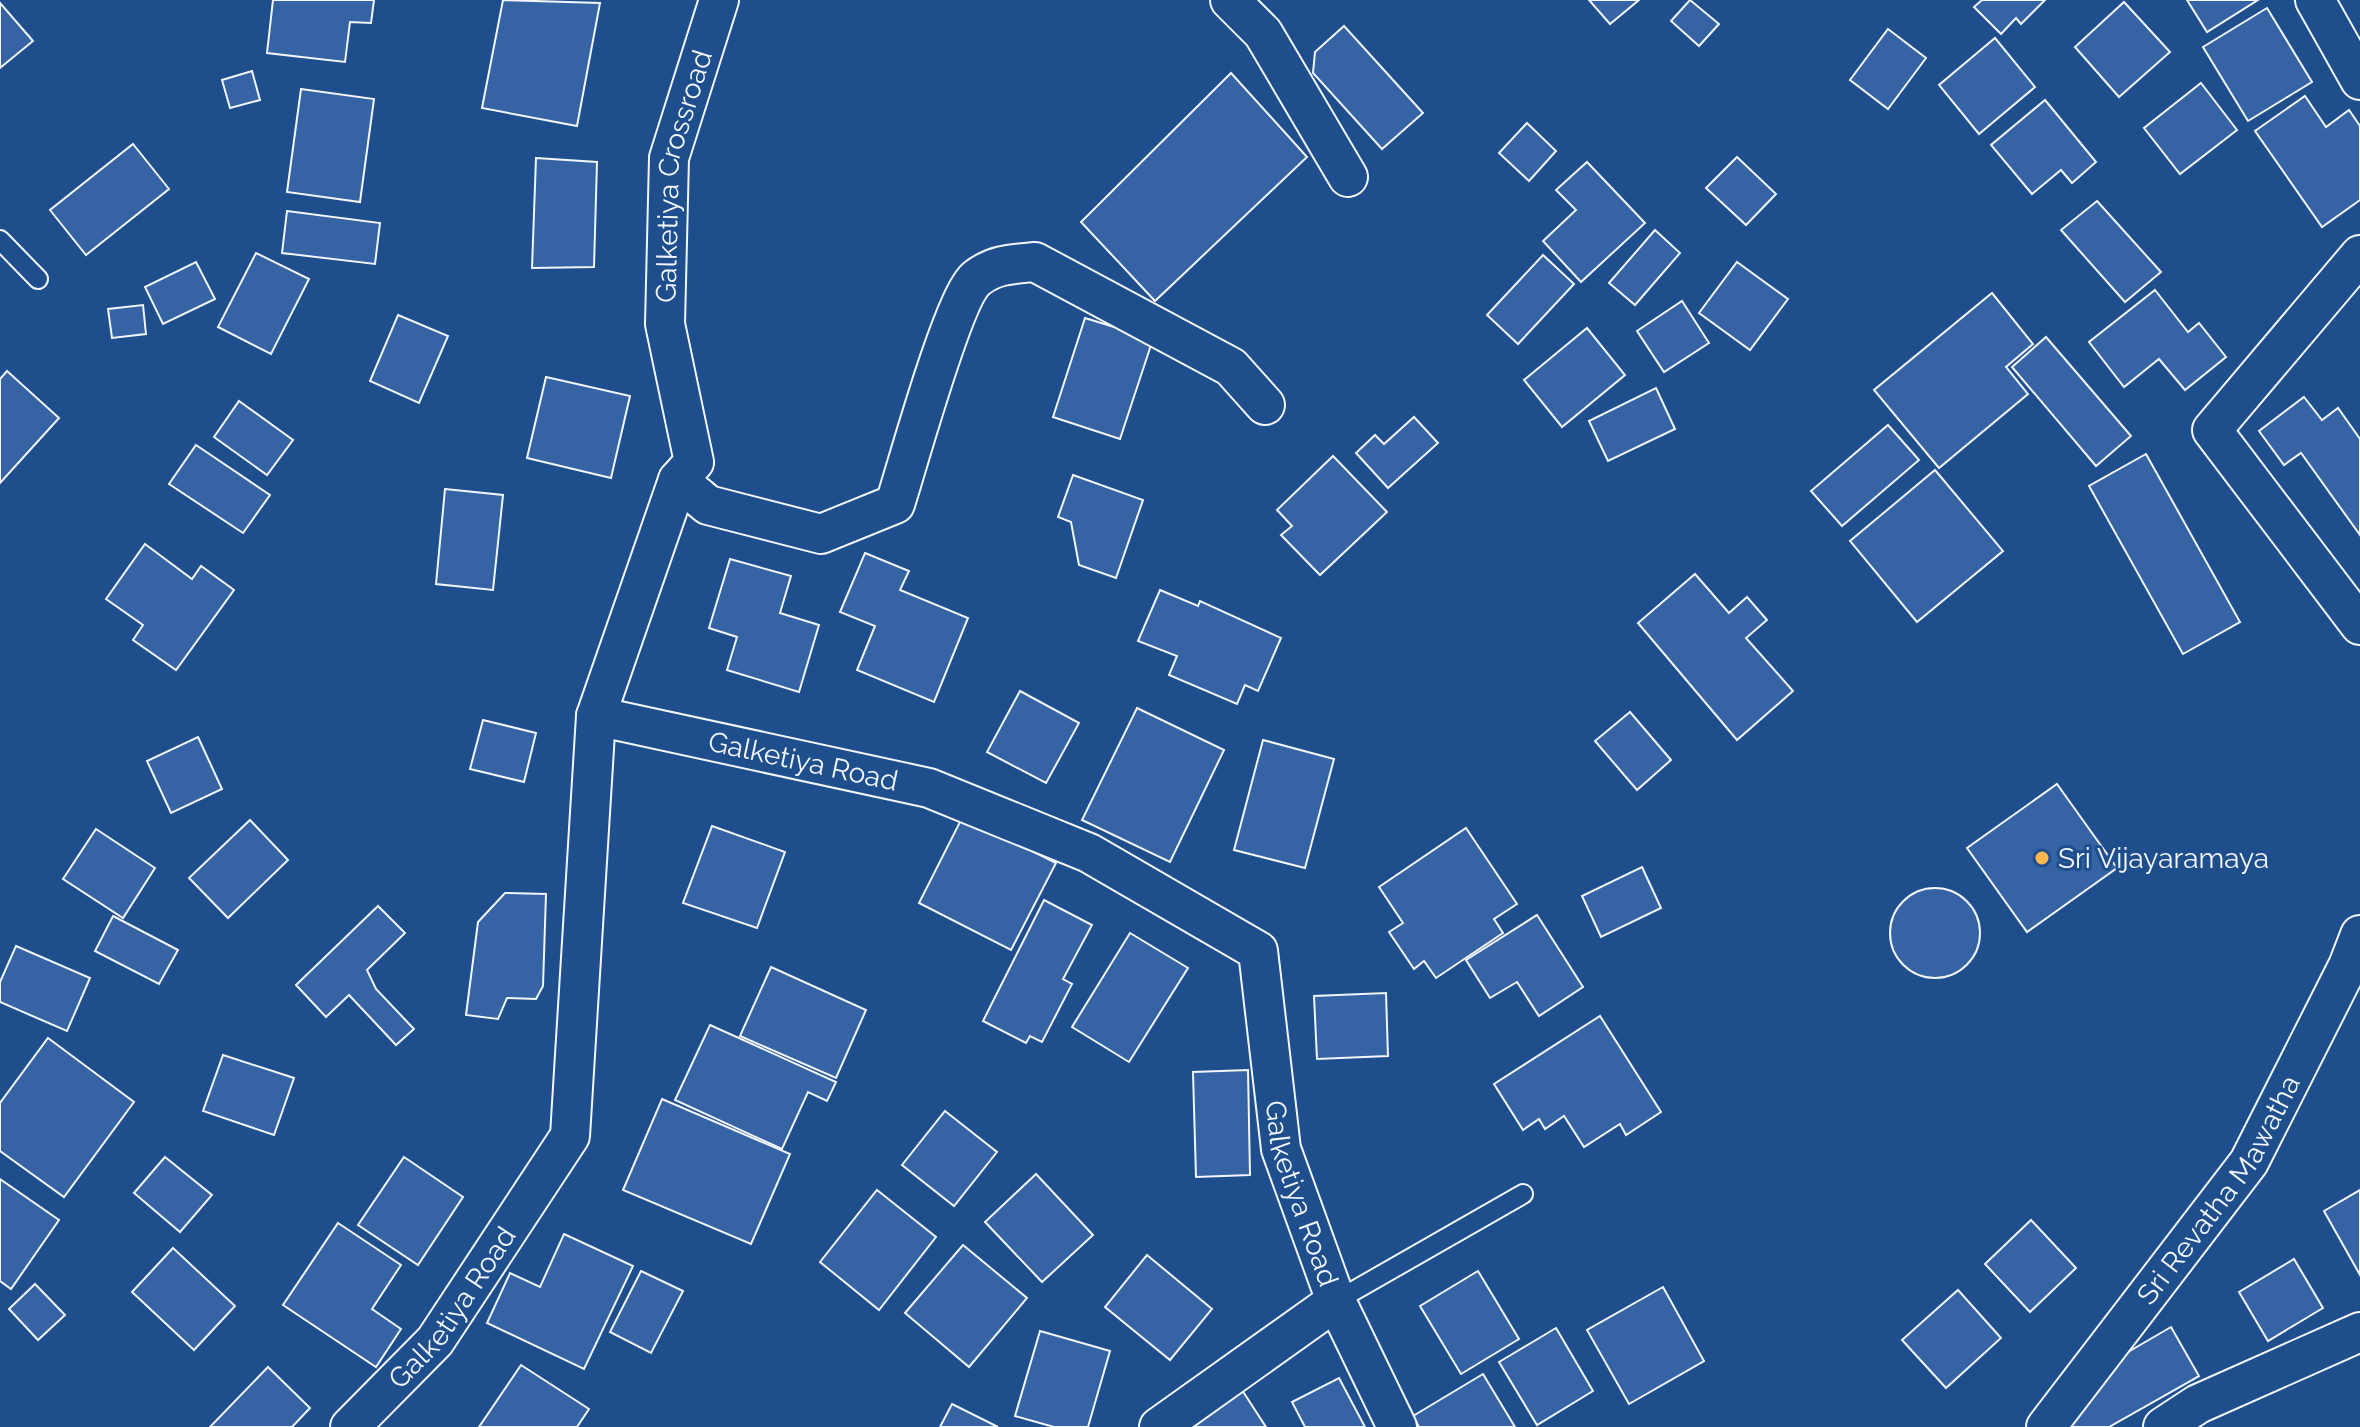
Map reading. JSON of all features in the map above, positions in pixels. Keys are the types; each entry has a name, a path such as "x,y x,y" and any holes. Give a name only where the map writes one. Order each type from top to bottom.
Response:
{"street":[{"name":"Galketiya Crossroad","path":"596,716 678,480 694,462 665,324 669,158 719,0"},
{"path":"1230,0 1263,33 1348,177"},
{"path":"2323,3 2360,80"},
{"path":"2360,255 2212,430 2360,625"},
{"path":"678,480 708,505 821,534 895,504 953,320 974,279 1000,264 1035,262 1231,367 1265,405"},
{"name":"Galketiya Road","path":"350,1427 435,1341 570,1136 596,716 929,788 1089,853 1258,951 1281,1149 1336,1301 1397,1427"},
{"name":"Sri Revatha Mawatha","path":"2046,1427 2249,1162 2348,966 2360,935"},
{"path":"1159,1427 1336,1301"},
{"path":"2163,1427 2198,1404 2360,1332"}],"lane":[{"path":"0,240 38,279"},
{"path":"1336,1301 1523,1194"}],"building":[{"path":"273,0 374,0 371,23 350,22 345,62 267,53"},
{"path":"503,0 600,3 577,126 482,108"},
{"path":"1589,0 1639,0 1610,24"},
{"path":"1690,0 1719,24 1699,46 1671,21"},
{"path":"1982,0 2045,0 2021,24 2016,18 2001,34 1974,7"},
{"path":"2187,0 2258,0 2207,32"},
{"path":"2124,2 2170,52 2119,97 2075,47"},
{"path":"0,3 33,41 0,68"},
{"path":"2267,8 2312,82 2248,121 2203,47"},
{"path":"1344,26 1423,113 1382,149 1313,73 1315,52"},
{"path":"1888,29 1926,58 1888,109 1850,80"},
{"path":"1995,38 2035,87 1979,134 1939,85"},
{"path":"252,71 260,100 230,108 222,80"},
{"path":"1231,73 1307,157 1155,301 1081,222"},
{"path":"2201,83 2237,130 2180,174 2144,128"},
{"path":"301,89 374,99 360,202 287,192"},
{"path":"2305,96 2326,127 2349,110 2360,126 2360,200 2322,227 2255,131"},
{"path":"2045,100 2096,162 2072,183 2061,170 2032,194 1991,145"},
{"path":"1527,123 1556,151 1529,181 1499,153"},
{"path":"133,144 169,189 86,255 50,210"},
{"path":"1737,157 1776,194 1746,225 1706,188"},
{"path":"536,158 597,162 594,267 532,268"},
{"path":"1587,162 1645,223 1581,282 1543,241 1576,210 1556,190"},
{"path":"2097,201 2161,272 2125,302 2061,230"},
{"path":"287,211 380,223 375,264 282,253"},
{"path":"1655,230 1680,253 1635,305 1609,283"},
{"path":"256,253 309,279 271,354 218,327"},
{"path":"1543,255 1574,284 1518,344 1487,315"},
{"path":"196,262 215,299 163,324 145,287"},
{"path":"1737,262 1788,299 1750,350 1699,313"},
{"path":"2155,290 2188,332 2199,323 2226,357 2185,390 2159,359 2124,387 2089,342"},
{"path":"1992,293 2033,344 2006,367 2028,394 1939,468 1874,390"},
{"path":"1682,301 1709,343 1664,372 1637,331"},
{"path":"143,305 146,334 112,338 108,309"},
{"path":"398,315 448,336 419,403 370,381"},
{"path":"1085,318 1153,339 1120,439 1053,417"},
{"path":"1587,328 1625,375 1562,427 1524,380"},
{"path":"2046,337 2131,436 2096,466 2012,367"},
{"path":"7,371 59,418 0,483 0,379"},
{"path":"546,377 630,396 611,478 527,458"},
{"path":"1656,388 1675,429 1608,461 1589,421"},
{"path":"2304,397 2322,420 2338,408 2360,439 2360,535 2301,453 2284,465 2259,431"},
{"path":"239,401 293,440 267,475 214,437"},
{"path":"1414,417 1438,443 1388,488 1356,453 1375,435 1384,444"},
{"path":"1888,425 1919,460 1842,526 1811,491"},
{"path":"196,445 270,495 243,533 169,484"},
{"path":"2146,454 2240,622 2183,654 2089,486"},
{"path":"1333,456 1387,512 1320,575 1281,535 1292,526 1277,510"},
{"path":"1935,470 2003,551 1917,622 1850,541"},
{"path":"1073,475 1143,500 1116,578 1079,565 1071,522 1058,517"},
{"path":"445,489 503,495 493,590 436,584"},
{"path":"145,544 192,579 201,566 234,590 176,670 133,640 143,625 106,599"},
{"path":"865,553 909,571 900,590 968,618 934,702 857,670 875,626 840,612"},
{"path":"730,559 791,576 780,613 819,625 799,692 727,670 737,637 709,628"},
{"path":"1695,574 1729,613 1747,597 1767,620 1746,638 1793,691 1737,740 1638,623"},
{"path":"1160,590 1198,606 1200,601 1281,638 1258,691 1245,685 1237,704 1169,675 1177,656 1138,641"},
{"path":"1020,691 1079,723 1046,783 987,752"},
{"path":"1137,708 1224,750 1170,862 1082,820"},
{"path":"1630,712 1671,760 1637,790 1595,741"},
{"path":"483,720 536,733 524,782 470,769"},
{"path":"198,737 222,789 171,813 147,761"},
{"path":"1263,740 1334,759 1305,868 1234,850"},
{"name":"Sri Vijayaramaya","path":"2057,784 2117,868 2027,932 1967,848"},
{"path":"963,816 1056,863 1011,950 919,903"},
{"path":"250,820 288,860 228,918 189,878"},
{"path":"712,826 785,852 757,928 683,903"},
{"path":"1466,828 1517,904 1494,919 1503,933 1436,978 1424,961 1414,969 1389,932 1403,923 1379,887"},
{"path":"96,829 155,868 123,918 63,879"},
{"path":"1642,867 1661,908 1601,937 1582,896"},
{"path":"1935,888 1960,896 1972,908 1980,933 1972,958 1960,970 1935,978 1910,970 1898,958 1890,933 1898,908 1910,896"},
{"path":"505,893 546,894 543,986 536,999 507,998 498,1019 466,1015 478,922"},
{"path":"1044,900 1092,925 1063,979 1072,984 1042,1042 1030,1036 1026,1043 983,1021"},
{"path":"378,906 405,933 367,970 376,989 414,1029 396,1045 349,995 326,1017 296,985"},
{"path":"1537,915 1583,987 1539,1016 1517,982 1490,998 1466,960"},
{"path":"113,916 178,950 159,984 95,951"},
{"path":"1130,933 1188,968 1129,1062 1072,1027"},
{"path":"16,946 90,978 67,1031 0,1002 0,982"},
{"path":"771,967 866,1010 836,1078 740,1036"},
{"path":"1386,993 1388,1056 1317,1059 1314,996"},
{"path":"1600,1016 1661,1112 1626,1135 1620,1124 1584,1147 1564,1116 1545,1129 1539,1119 1523,1130 1494,1084"},
{"path":"710,1025 836,1082 827,1101 808,1092 782,1149 675,1100"},
{"path":"48,1038 134,1102 64,1197 0,1151 0,1103"},
{"path":"223,1055 294,1078 274,1135 203,1111"},
{"path":"1248,1070 1250,1175 1196,1177 1193,1072"},
{"path":"662,1099 790,1154 751,1244 623,1190"},
{"path":"945,1111 997,1152 954,1206 902,1165"},
{"path":"165,1157 212,1195 180,1232 134,1193"},
{"path":"404,1157 463,1197 418,1265 358,1225"},
{"path":"1036,1174 1093,1235 1042,1282 985,1222"},
{"path":"0,1179 59,1220 11,1289 0,1281"},
{"path":"877,1190 936,1237 879,1310 820,1262"},
{"path":"2360,1190 2360,1275 2324,1211"},
{"path":"2031,1220 2076,1268 2030,1312 1985,1264"},
{"path":"338,1223 401,1265 372,1309 401,1329 376,1367 283,1305"},
{"path":"564,1234 633,1266 584,1369 487,1323 510,1273 540,1287"},
{"path":"963,1245 1027,1298 969,1367 905,1313"},
{"path":"173,1248 235,1306 194,1350 132,1292"},
{"path":"1147,1255 1212,1309 1170,1360 1105,1307"},
{"path":"2294,1259 2323,1308 2268,1341 2239,1292"},
{"path":"641,1271 683,1291 651,1353 610,1332"},
{"path":"1478,1271 1519,1339 1461,1374 1420,1306"},
{"path":"35,1284 65,1315 38,1340 9,1309"},
{"path":"1663,1287 1704,1361 1629,1404 1587,1330"},
{"path":"1958,1290 2001,1338 1946,1388 1902,1340"},
{"path":"2171,1327 2199,1376 2109,1427 2066,1427 2049,1398"},
{"path":"1556,1328 1593,1391 1537,1425 1499,1362"},
{"path":"1040,1331 1110,1351 1088,1427 1054,1427 1015,1416"},
{"path":"521,1365 589,1409 577,1427 479,1427"},
{"path":"268,1367 310,1408 292,1427 210,1427"},
{"path":"1483,1374 1515,1427 1419,1427 1413,1416"},
{"path":"1339,1378 1365,1427 1305,1427 1292,1402"},
{"path":"1242,1390 1266,1427 1187,1427"},
{"path":"952,1404 998,1427 940,1427"}],"place":[{"name":"Sri Vijayaramaya","path":"2042,858"}]}
